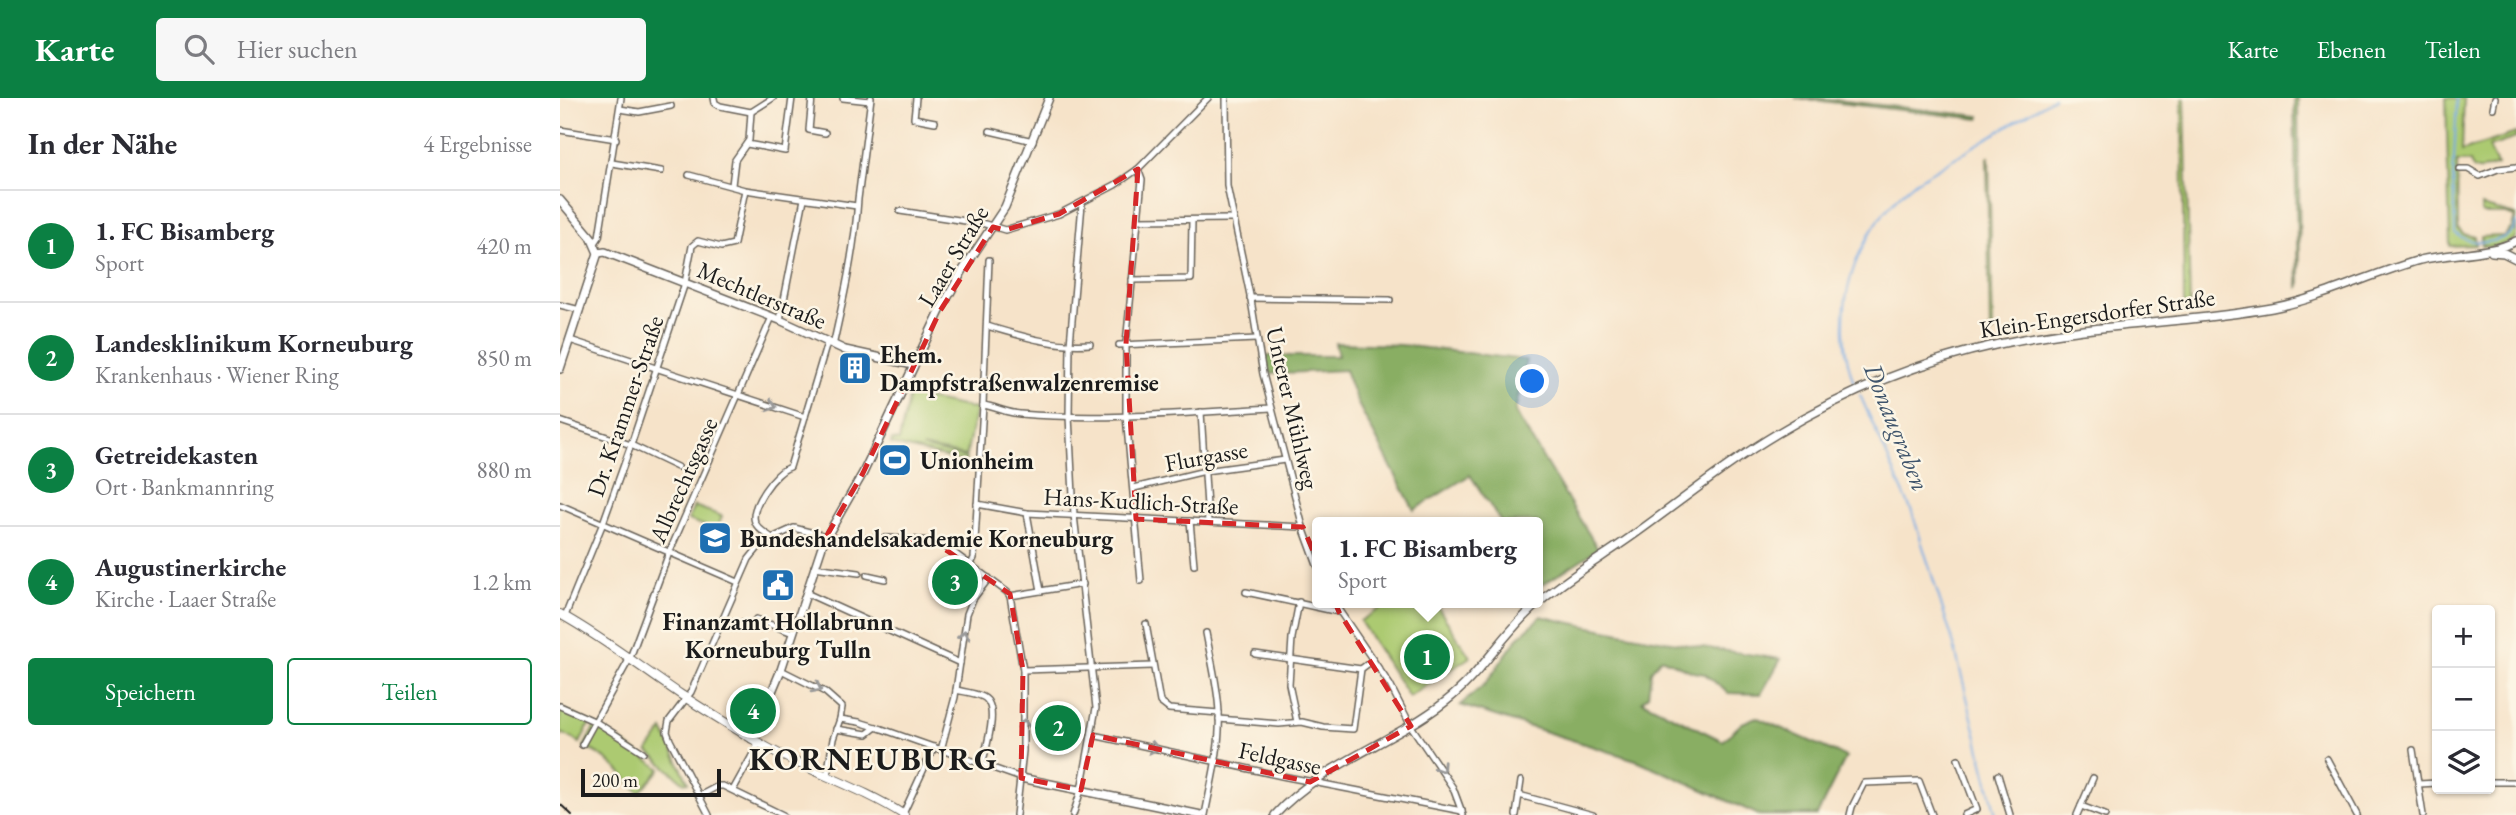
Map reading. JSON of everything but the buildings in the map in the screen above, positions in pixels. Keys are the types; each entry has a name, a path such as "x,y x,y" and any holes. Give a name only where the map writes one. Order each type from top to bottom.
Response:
{"main road":[{"name":"Laaer Straße","path":"755,741 826,537 863,473 913,365 963,270 993,227 1015,187 1049,98"},
{"path":"560,369 598,253 595,243 561,204"},
{"path":"2514,258 2511,248 2515,242"},
{"name":"Klein-Engersdorfer Straße","path":"1543,599 1765,441 1849,395 1934,361 2000,343 2065,332 2283,306 2420,261 2450,253 2482,251 2515,242"},
{"name":"Klein-Engersdorfer Straße","path":"2482,251 2514,258"},
{"name":"Mechtlerstraße","path":"598,253 605,252 776,318 857,354 913,365"},
{"name":"Klein-Engersdorfer Straße","path":"1275,815 1310,782 1411,726 1446,702 1467,683 1518,622 1533,608"},
{"path":"562,615 755,741 800,765 859,790 903,815"},
{"path":"1021,778 1203,815"}],"street":[{"path":"595,243 599,237 621,98"},
{"path":"714,98 715,103 720,106 751,112 773,98"},
{"path":"747,144 785,151 792,98"},
{"path":"812,98 809,130 825,133"},
{"path":"772,538 756,525 754,517 768,485 782,470 790,467 846,285 870,100 843,98"},
{"path":"916,98 914,118 935,121"},
{"path":"900,211 985,224 1005,230 1059,214 1082,204 1139,169 1208,98"},
{"name":"Unterer Mühlweg","path":"1226,98 1227,184 1233,219 1271,408 1312,551"},
{"path":"2493,107 2495,98"},
{"path":"620,109 639,112 671,106"},
{"path":"732,185 735,160 749,140 751,112"},
{"path":"560,130 616,139"},
{"path":"990,131 1033,141"},
{"path":"612,163 662,171"},
{"path":"2460,169 2468,169 2480,176 2498,169 2516,167"},
{"path":"1139,169 1142,180 1132,280 1122,344 1141,581"},
{"path":"689,174 745,190 857,206"},
{"name":"Dr. Krammer-Straße","path":"562,615 603,523 631,445 685,283 694,243 698,241 725,247 735,243 745,190"},
{"name":"Albrechtsgasse","path":"582,745 630,658 669,553 738,396 776,318 804,199"},
{"path":"1073,815 1081,790 1096,708 1074,515 1069,416 1070,344 1082,204"},
{"path":"1138,220 1233,219"},
{"path":"1132,280 1191,279 1192,220"},
{"path":"971,564 983,405 989,260"},
{"name":"Unterer Mühlweg","path":"1250,298 1391,300"},
{"path":"560,305 580,310"},
{"path":"987,326 1030,339 1090,344"},
{"path":"1122,344 1257,339"},
{"path":"570,340 805,417"},
{"path":"983,405 1017,414 1069,416 1126,416 1271,408"},
{"path":"1201,412 1208,522"},
{"path":"560,421 631,445 677,467"},
{"name":"Flurgasse","path":"1133,488 1205,471 1285,460"},
{"name":"Hans-Kudlich-Straße","path":"977,504 1027,513 1303,527"},
{"path":"560,505 738,582"},
{"path":"1027,513 1041,591"},
{"path":"1190,521 1194,565"},
{"path":"706,813 667,732 671,717 687,699 727,619 748,559 772,538 794,528 826,537 888,537 933,541 971,564 1010,596 1023,670 1024,728 1016,815"},
{"path":"814,567 859,573"},
{"path":"867,575 885,579"},
{"path":"941,750 956,690 967,614 973,599 989,578"},
{"path":"1010,596 1083,584"},
{"path":"1246,592 1312,605"},
{"path":"806,593 960,663"},
{"path":"1297,722 1289,684 1299,602"},
{"path":"1323,608 1339,612"},
{"path":"1337,608 1390,685 1411,726 1453,788 1462,813"},
{"path":"740,623 752,626 756,620 793,633"},
{"path":"1146,624 1157,691 1164,706 1169,709 1279,724 1313,723 1323,727 1353,729 1360,669"},
{"path":"1203,815 1215,762 1219,716 1206,634"},
{"path":"1255,654 1360,669 1373,660"},
{"path":"1023,670 1153,666"},
{"path":"781,670 825,692 840,703 841,717 827,776"},
{"path":"956,690 984,697 988,701 991,711 990,728 982,765"},
{"path":"560,706 596,722 643,752"},
{"path":"841,717 1021,778"},
{"path":"836,729 867,734 876,727"},
{"name":"Feldgasse","path":"1093,734 1462,813"},
{"path":"733,790 755,741"},
{"path":"903,815 934,747"},
{"path":"2413,750 2423,815"},
{"path":"1958,759 1977,809 1964,815"},
{"path":"2327,759 2357,815"},
{"path":"1998,775 2010,815"},
{"path":"2077,815 2093,778"},
{"path":"1516,815 1521,780"},
{"path":"1850,815 1864,783 1919,781 1932,815"},
{"path":"2495,782 2516,782"},
{"path":"2418,784 2432,783"},
{"path":"699,796 718,786 733,790 783,815"},
{"path":"1519,795 1594,815"},
{"path":"2081,806 2105,815"}],"highlighted area":[{"path":"1138,169 1126,344 1136,519 1303,527 1339,612 1411,726 1310,782 1093,735 1081,790 1021,778 1023,670 1010,594 933,541 826,537 863,473 940,311 993,227 1005,230 1059,214"}],"green space":[{"path":"1795,98 1818,98 1980,116 1979,119"},
{"path":"2182,98 2185,98 2190,308 2184,308"},
{"path":"2294,98 2298,98 2298,288"},
{"path":"2446,98 2464,98 2462,151 2516,133 2516,138 2489,147 2497,165 2478,170 2474,169 2470,162 2457,162 2458,229 2463,234 2475,237 2476,245 2450,246"},
{"path":"1989,157 1993,333 1990,333"},
{"path":"2481,206 2516,215 2516,237 2500,245 2482,246 2481,237 2504,236 2512,228 2515,217 2506,214 2482,214"},
{"path":"1335,343 1401,345 1526,360 1515,412 1598,549 1543,584 1543,517 1498,517 1470,475 1414,510 1357,402 1345,370 1266,374 1263,356 1338,356"},
{"path":"909,395 976,409 966,456 922,447 966,458 965,462 891,444 892,440 899,441"},
{"path":"694,506 722,516 717,530 688,520"},
{"path":"1381,608 1438,608 1470,657 1409,697 1360,621"},
{"path":"1541,616 1630,635 1781,659 1761,694 1728,693 1705,674 1693,672 1661,658 1651,671 1648,695 1642,701 1723,741 1742,723 1756,717 1846,757 1817,815 1759,815 1639,761 1460,705 1486,683 1517,639"},
{"path":"560,708 590,723 580,743 562,733 560,736"},
{"path":"595,726 661,769 639,793 615,766 584,747"},
{"path":"663,730 688,782 684,783 648,751"}],"waterway":[{"name":"Donaugraben","path":"1857,390 1848,362 1844,333 1845,304 1861,249 1876,224 1915,182 2054,98"},
{"path":"2457,98 2453,179 2455,233 2477,242 2493,241 2508,235 2514,230 2516,222"},
{"name":"Donaugraben","path":"1860,395 1912,512 1954,645 1996,815"}],"tunnel":[{"path":"730,620 740,623"}],"railway":[{"path":"560,804 572,815"}],"place":[{"name":"Ehem. Dampfstraßenwalzenremise","path":"855,368"},
{"name":"Unionheim","path":"895,460"},
{"name":"Bundeshandelsakademie Korneuburg","path":"715,538"},
{"name":"Getreidekasten","path":"955,582"},
{"name":"Finanzamt Hollabrunn Korneuburg Tulln","path":"778,585"},
{"name":"1. FC Bisamberg","path":"1427,657"},
{"name":"Augustinerkirche","path":"753,711"},
{"name":"Landesklinikum Korneuburg","path":"1058,728"}],"district":[{"name":"KORNEUBURG","path":"874,759"}]}
